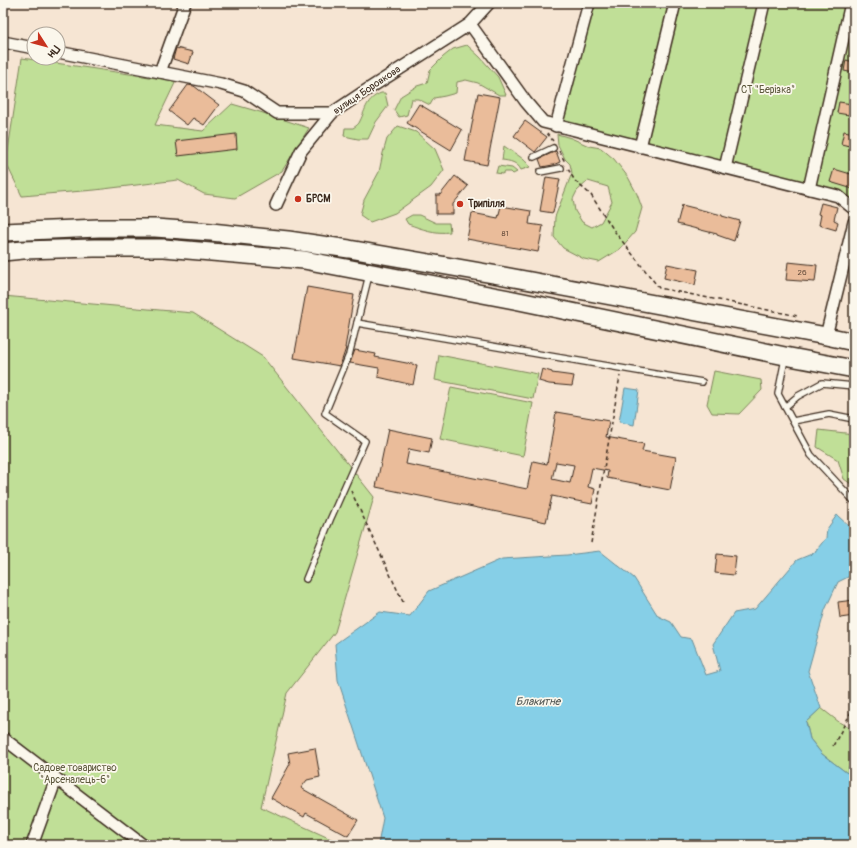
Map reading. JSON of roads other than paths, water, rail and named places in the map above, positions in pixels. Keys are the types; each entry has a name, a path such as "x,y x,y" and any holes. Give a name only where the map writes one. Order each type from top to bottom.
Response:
{"main road":[{"path":"3,232 99,228 155,228 288,240 357,250 496,275 854,342"},
{"path":"3,252 94,248 164,248 304,260 514,300 854,369"}],"street":[{"path":"160,72 185,3"},
{"name":"вулиця Боровкова","path":"276,205 302,151 332,113 470,24 488,3"},
{"path":"556,126 589,3"},
{"path":"640,147 674,3"},
{"path":"725,168 764,3"},
{"path":"808,188 851,3"},
{"path":"470,24 526,102 543,122 838,196 854,209"},
{"path":"3,42 26,46"},
{"path":"66,54 221,84 244,91 277,113 332,113"},
{"path":"826,336 852,240 854,222"},
{"path":"3,738 137,843"},
{"path":"32,845 56,779"}],"lane":[{"path":"534,156 555,148"},
{"path":"540,172 561,168"},
{"path":"306,579 365,441 325,413 350,355 369,273"},
{"path":"357,323 702,382"},
{"path":"785,356 778,394 811,455 854,501"},
{"path":"785,407 798,396 822,383 854,386"},
{"path":"793,421 829,414 854,419"}],"water":[{"path":"625,388 639,390 634,425 619,422"},
{"name":"Блакитне","path":"837,515 854,531 854,574 838,582 825,610 808,671 821,708 806,722 810,739 822,754 847,773 854,752 854,845 378,845 383,818 338,680 335,644 380,612 410,616 429,591 502,559 567,555 600,551 634,578 658,616 671,622 681,637 692,639 706,675 720,671 713,644 734,613 755,609 797,560 814,553 826,538 827,529"}],"place":[{"name":"БРСМ","path":"298,199"},
{"name":"Трипілля","path":"460,204"}],"park label":[{"name":"СТ \"Берізка\"","path":"768,90"},
{"name":"Садове товариство \"Арсеналець-6\"","path":"75,774"}]}
